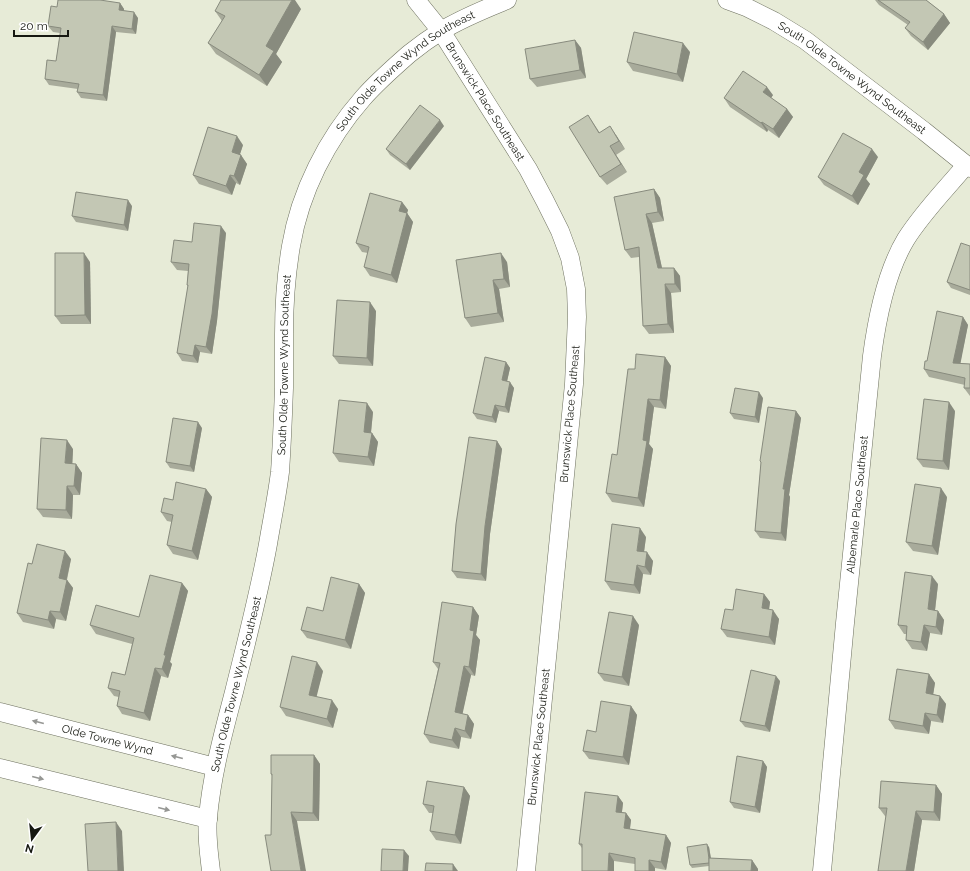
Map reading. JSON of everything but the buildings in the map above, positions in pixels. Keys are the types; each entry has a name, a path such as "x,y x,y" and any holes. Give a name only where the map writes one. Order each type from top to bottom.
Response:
{"street":[{"name":"Brunswick Place Southeast","path":"416,0 440,31 528,169 560,231 570,258 576,289 577,316 574,384 526,871"},
{"name":"South Olde Towne Wynd Southeast","path":"211,871 208,819 215,767 264,567 280,472 284,387 285,302 290,252 296,222 304,198 328,147 344,122 362,99 379,81 400,62 440,31 485,8 507,0"},
{"name":"South Olde Towne Wynd Southeast","path":"727,0 746,7 774,21 805,40 924,131 968,167"},
{"name":"Albemarle Place Southeast","path":"822,871 845,623 876,326 888,280 896,258 906,240 919,221 968,167"},
{"name":"Olde Towne Wynd","path":"0,712 215,767"},
{"path":"0,768 208,819"}]}
